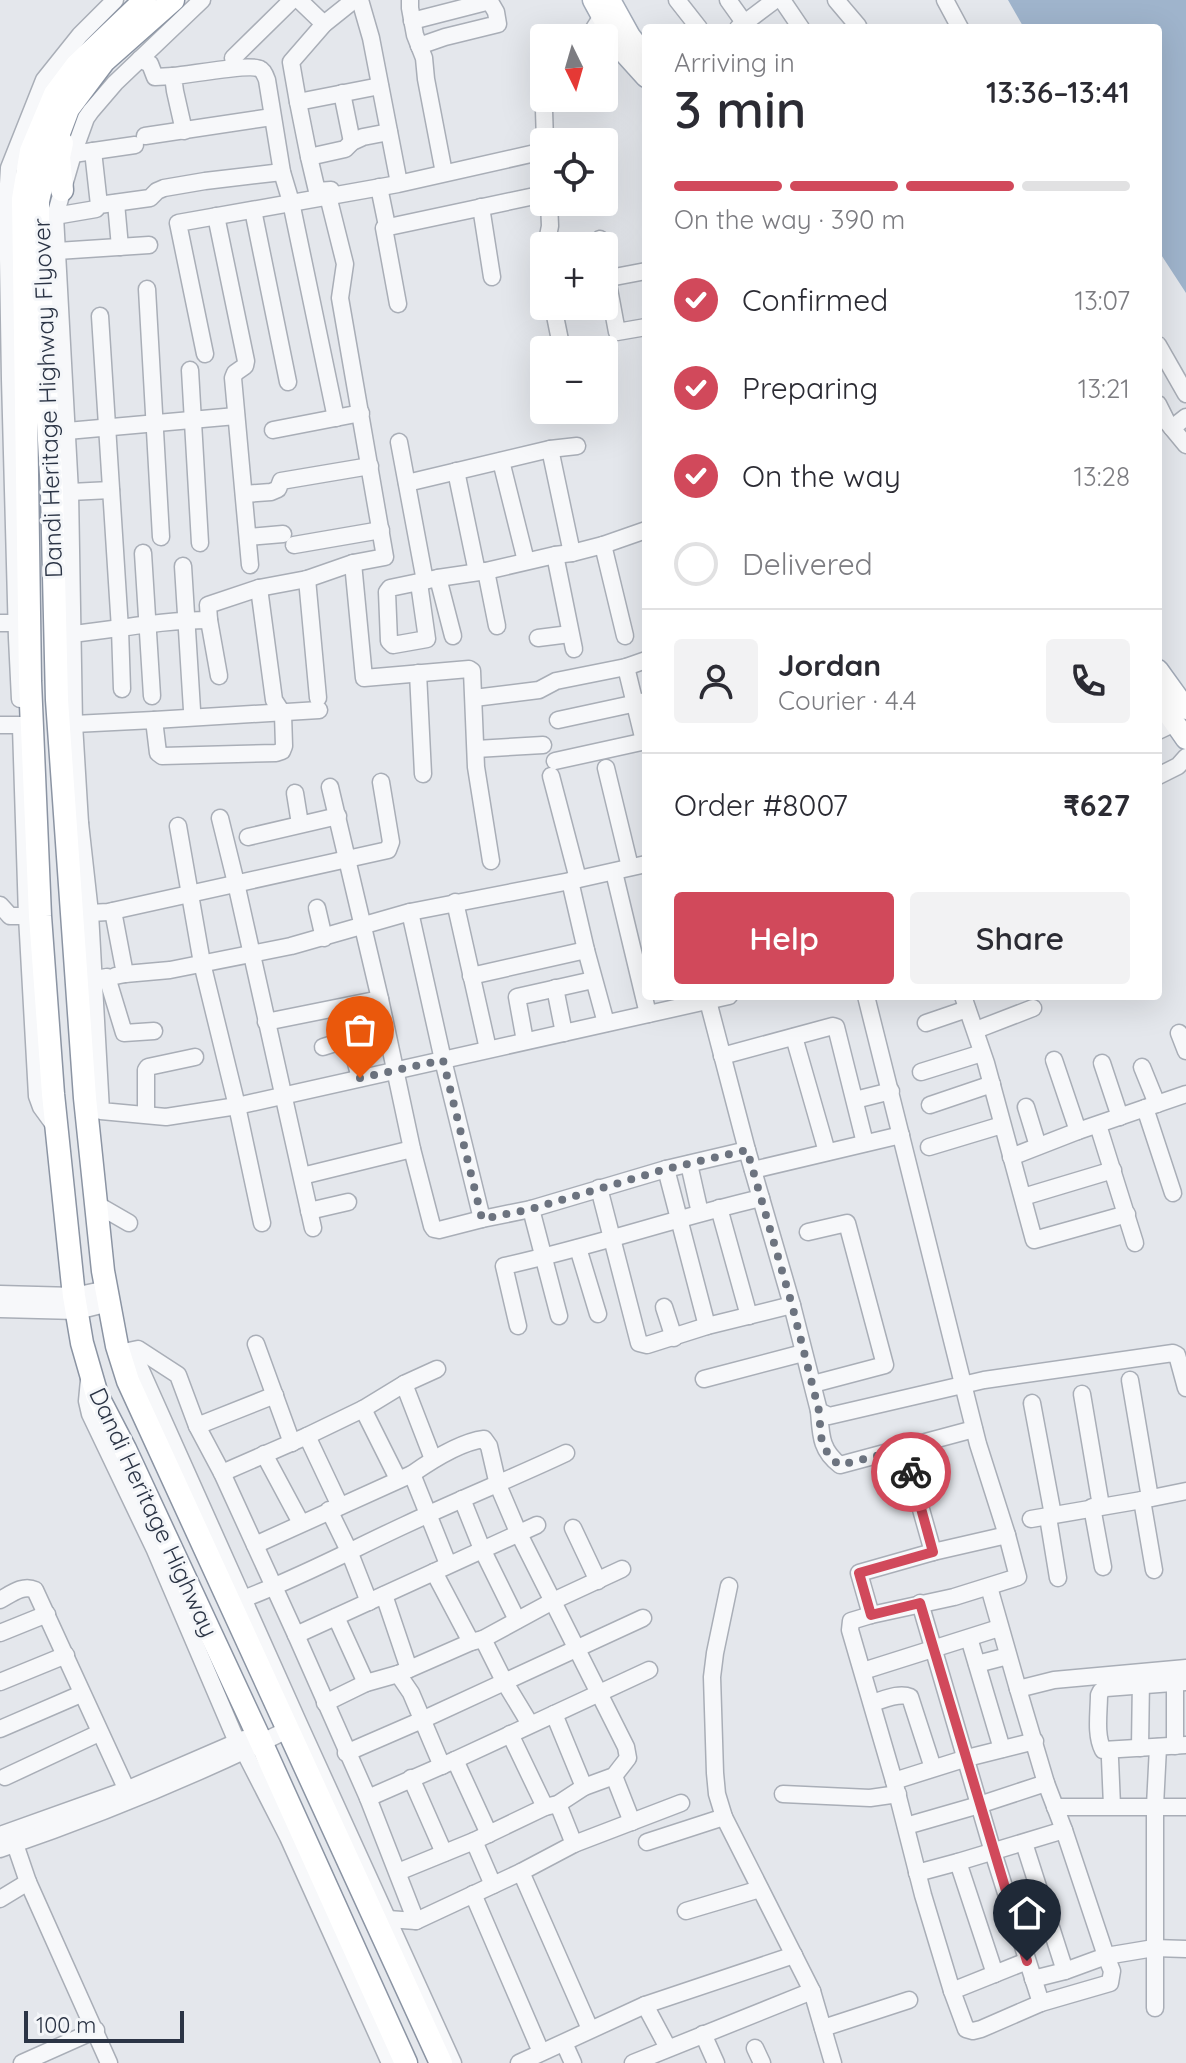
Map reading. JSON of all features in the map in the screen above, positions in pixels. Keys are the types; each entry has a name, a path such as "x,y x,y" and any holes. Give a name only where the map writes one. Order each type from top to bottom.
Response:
{"highway":[{"path":"42,97 73,56 131,0"},
{"name":"Dandi Heritage Highway Flyover","path":"37,827 30,681 23,199 31,151 55,94 76,66 145,0"},
{"name":"Dandi Heritage Highway Flyover","path":"67,843 57,700 54,551 38,201 45,170 68,109 104,61 173,0"},
{"path":"62,190 59,157 68,146 83,100 188,0"},
{"path":"25,850 37,827"},
{"name":"Dandi Heritage Highway","path":"37,827 34,916 76,1304 82,1343 97,1395 125,1449 250,1742 406,2063"},
{"name":"Dandi Heritage Highway","path":"67,843 91,913 89,1136 108,1296 120,1355 128,1381 441,2063"},
{"path":"34,916 91,913"}],"main road":[{"path":"604,5 642,52"},
{"path":"604,5 618,46 642,73"},
{"path":"1162,681 1178,726"},
{"path":"1162,704 1178,726"}],"street":[{"path":"0,905 10,916 34,916 25,850 21,725 8,623 4,202 9,168 42,97 44,80 115,0"},
{"path":"202,0 115,83 91,111 68,146 93,151 184,131 272,117"},
{"path":"233,58 292,0"},
{"path":"299,0 326,21"},
{"path":"308,0 326,21"},
{"path":"398,178 371,38 357,0 326,21 291,62 314,188 320,192 398,178 420,174"},
{"path":"410,0 412,21 424,58 444,173"},
{"path":"412,21 490,0 496,12 498,24 419,46"},
{"path":"677,0 696,24"},
{"path":"728,0 743,24"},
{"path":"746,24 775,0"},
{"path":"782,0 798,24"},
{"path":"836,0 856,24"},
{"path":"945,0 958,24"},
{"path":"595,24 604,5"},
{"path":"140,59 150,64 155,77 243,67 260,69 267,80 282,172 336,418"},
{"path":"173,76 184,131"},
{"path":"298,102 380,86"},
{"path":"342,93 352,142"},
{"path":"309,157 345,149 363,137 389,132"},
{"path":"93,151 120,247"},
{"path":"205,354 178,225 182,222 379,187 530,154"},
{"path":"55,216 150,198 164,188 282,172"},
{"path":"379,187 387,226"},
{"path":"62,190 55,216 70,492 74,724 80,823 101,978 101,1111 166,1117 237,1106 700,1000 722,1056 813,1384 821,1437 830,1458 840,1465 974,1429"},
{"path":"219,676 209,620 210,603 385,557 340,298 345,264 328,196"},
{"path":"398,304 383,232 387,226 530,197"},
{"path":"481,207 492,277"},
{"path":"253,210 288,382"},
{"path":"216,216 246,361 245,366 233,375 250,565"},
{"path":"57,251 149,245"},
{"path":"618,272 642,271"},
{"path":"147,289 161,537"},
{"path":"100,316 122,689"},
{"path":"615,320 617,332 642,328"},
{"path":"1162,352 1186,394"},
{"path":"190,370 200,543"},
{"path":"1162,411 1186,445"},
{"path":"273,430 361,413"},
{"path":"67,431 236,416"},
{"path":"1172,428 1186,417"},
{"path":"399,442 427,581 453,636"},
{"path":"407,483 550,449 577,446"},
{"path":"538,638 572,641 550,449"},
{"path":"501,461 526,561"},
{"path":"244,494 271,492 278,489 281,481 370,466"},
{"path":"456,471 497,626"},
{"path":"70,492 111,490"},
{"path":"248,537 288,540 381,530"},
{"path":"427,581 603,545 642,532"},
{"path":"603,545 625,636"},
{"path":"143,553 152,696"},
{"path":"353,563 364,678 471,669 476,767 491,861"},
{"path":"183,566 192,710"},
{"path":"74,724 283,714 318,704 307,579"},
{"path":"154,720 158,753 162,756 282,751 283,714 272,693 259,588"},
{"path":"72,634 146,623 209,620"},
{"path":"474,698 539,690 556,681 642,661"},
{"path":"558,720 640,703 626,667"},
{"path":"418,673 423,774"},
{"path":"0,725 21,725"},
{"path":"606,1023 586,950 553,768 642,742"},
{"path":"476,749 543,745"},
{"path":"1162,774 1178,766 1186,757"},
{"path":"606,768 630,867 642,969"},
{"path":"91,913 388,850 381,782"},
{"path":"330,787 412,1149 434,1229 531,1209 666,1169 747,1150"},
{"path":"295,793 300,824"},
{"path":"248,837 338,816"},
{"path":"220,818 313,1228"},
{"path":"67,843 80,823"},
{"path":"178,826 202,963 262,1223"},
{"path":"101,978 170,970 252,954 324,938 404,911 630,867"},
{"path":"455,902 488,1049"},
{"path":"317,908 324,938"},
{"path":"404,911 482,1219"},
{"path":"91,913 125,974"},
{"path":"471,976 586,950"},
{"path":"101,978 124,1033 154,1031"},
{"path":"525,1041 517,997 593,980"},
{"path":"555,988 564,1033"},
{"path":"266,1022 380,999"},
{"path":"646,1000 648,1014"},
{"path":"867,1000 974,1429 1018,1577 954,1597 851,1621 850,1630 952,1991 966,2029 973,2031 1041,2003 1110,1983 1112,1971 1046,1783 989,1587"},
{"path":"926,1023 965,1003 992,1084 1034,1240 1127,1214"},
{"path":"976,1030 1033,1008"},
{"path":"722,1056 836,1027 865,1143"},
{"path":"1179,1033 1186,1051"},
{"path":"794,1037 827,1152"},
{"path":"323,1047 350,1041 360,1078"},
{"path":"921,1072 982,1053"},
{"path":"144,1114 148,1067 195,1057"},
{"path":"1054,1060 1078,1131"},
{"path":"1102,1063 1120,1117"},
{"path":"1142,1067 1173,1193"},
{"path":"930,1105 992,1084"},
{"path":"855,1100 891,1091"},
{"path":"1011,1157 1151,1106 1185,1098"},
{"path":"1026,1107 1038,1146"},
{"path":"929,1147 1002,1125"},
{"path":"1098,1125 1135,1243"},
{"path":"753,1170 901,1135"},
{"path":"302,1176 412,1149"},
{"path":"689,1164 700,1213"},
{"path":"666,1169 707,1326"},
{"path":"1023,1197 1113,1170"},
{"path":"599,1188 639,1343 647,1345 792,1305"},
{"path":"95,1198 129,1223"},
{"path":"518,1326 504,1266 761,1198"},
{"path":"309,1211 348,1202"},
{"path":"719,1208 749,1316"},
{"path":"531,1209 559,1316"},
{"path":"808,1232 847,1223 885,1365 813,1384"},
{"path":"578,1248 598,1314"},
{"path":"0,1294 76,1304"},
{"path":"0,1309 76,1304 108,1296"},
{"path":"664,1307 674,1338"},
{"path":"256,1344 275,1395 335,1508 349,1551 376,1598 422,1720 448,1763 481,1838 493,1885"},
{"path":"120,1355 138,1349 175,1372 368,1798 416,1921"},
{"path":"704,1379 803,1353"},
{"path":"819,1411 829,1416 963,1384 1173,1353 1180,1360 1186,1388"},
{"path":"120,1355 140,1368 453,2063"},
{"path":"222,1473 300,1440 437,1369"},
{"path":"1130,1380 1154,1570"},
{"path":"404,1384 433,1459"},
{"path":"1082,1394 1103,1567"},
{"path":"197,1426 275,1395"},
{"path":"1032,1403 1044,1517 1058,1578"},
{"path":"363,1409 429,1514 441,1568 477,1641 530,1724"},
{"path":"255,1545 405,1476 433,1459 484,1439 489,1446 498,1485 518,1532 628,1753 628,1758 614,1776 584,1787 481,1838 398,1872"},
{"path":"904,1449 933,1552"},
{"path":"243,1599 566,1453"},
{"path":"264,1454 301,1523"},
{"path":"1044,1517 1186,1491"},
{"path":"462,1499 482,1549 517,1620"},
{"path":"296,1635 537,1525"},
{"path":"573,1528 598,1581"},
{"path":"871,1615 859,1573 1007,1535"},
{"path":"325,1703 366,1683 477,1641 622,1569"},
{"path":"729,1586 712,1677 717,1794 724,1817 812,1991 833,2063"},
{"path":"0,1600 20,1589 32,1588 37,1594 128,1795"},
{"path":"920,1603 1041,2003"},
{"path":"0,1633 47,1614"},
{"path":"336,1617 366,1683"},
{"path":"346,1753 643,1618"},
{"path":"863,1671 999,1628"},
{"path":"969,1638 1002,1749"},
{"path":"0,1682 66,1655"},
{"path":"977,1664 1008,1656"},
{"path":"1173,1746 1103,1750 1100,1745 1099,1695 1106,1688 1186,1668"},
{"path":"368,1798 649,1670"},
{"path":"1018,1689 1054,1680 1141,1679 1181,1683 1173,1746 1155,1806 1155,2008"},
{"path":"1140,1748 1141,1679"},
{"path":"0,1729 81,1694"},
{"path":"872,1703 905,1694 910,1697 933,1768"},
{"path":"554,1714 584,1787"},
{"path":"109,2063 28,1882 5,1843 128,1795 286,1724"},
{"path":"5,1777 99,1733"},
{"path":"510,1734 574,1844"},
{"path":"783,1794 870,1798 933,1768 1035,1741"},
{"path":"250,1742 288,1837 390,2063"},
{"path":"1110,1759 1112,1806"},
{"path":"614,1776 632,1822"},
{"path":"411,1778 444,1853"},
{"path":"906,1826 1046,1783"},
{"path":"388,1919 416,1921 574,1844 681,1803"},
{"path":"1055,1807 1186,1807"},
{"path":"647,1842 724,1817"},
{"path":"917,1873 1064,1830"},
{"path":"1024,1843 1065,1971"},
{"path":"958,1862 995,1974"},
{"path":"521,1872 590,2029"},
{"path":"0,1899 28,1882"},
{"path":"686,1911 760,1889"},
{"path":"473,1894 541,2052"},
{"path":"1033,1979 1106,1956 1154,1948 1186,1949"},
{"path":"519,2063 645,2005 794,1955"},
{"path":"952,1991 1027,1961"},
{"path":"633,2063 662,2054 703,2034 812,1991"},
{"path":"823,2028 909,2000"},
{"path":"645,2005 662,2054"},
{"path":"22,2063 96,2030"},
{"path":"703,2034 716,2063"},
{"path":"564,2043 573,2063"}],"water":[{"path":"1008,0 1186,0 1186,293 1162,256 1162,24 1022,24"}],"way so far":[{"path":"360,1078 443,1060 482,1219 531,1209 666,1169 747,1150 813,1384 821,1437 830,1458 840,1465 904,1449 911,1472"}],"route":[{"path":"911,1472 933,1552 859,1573 871,1615 920,1603 1027,1961"}]}
